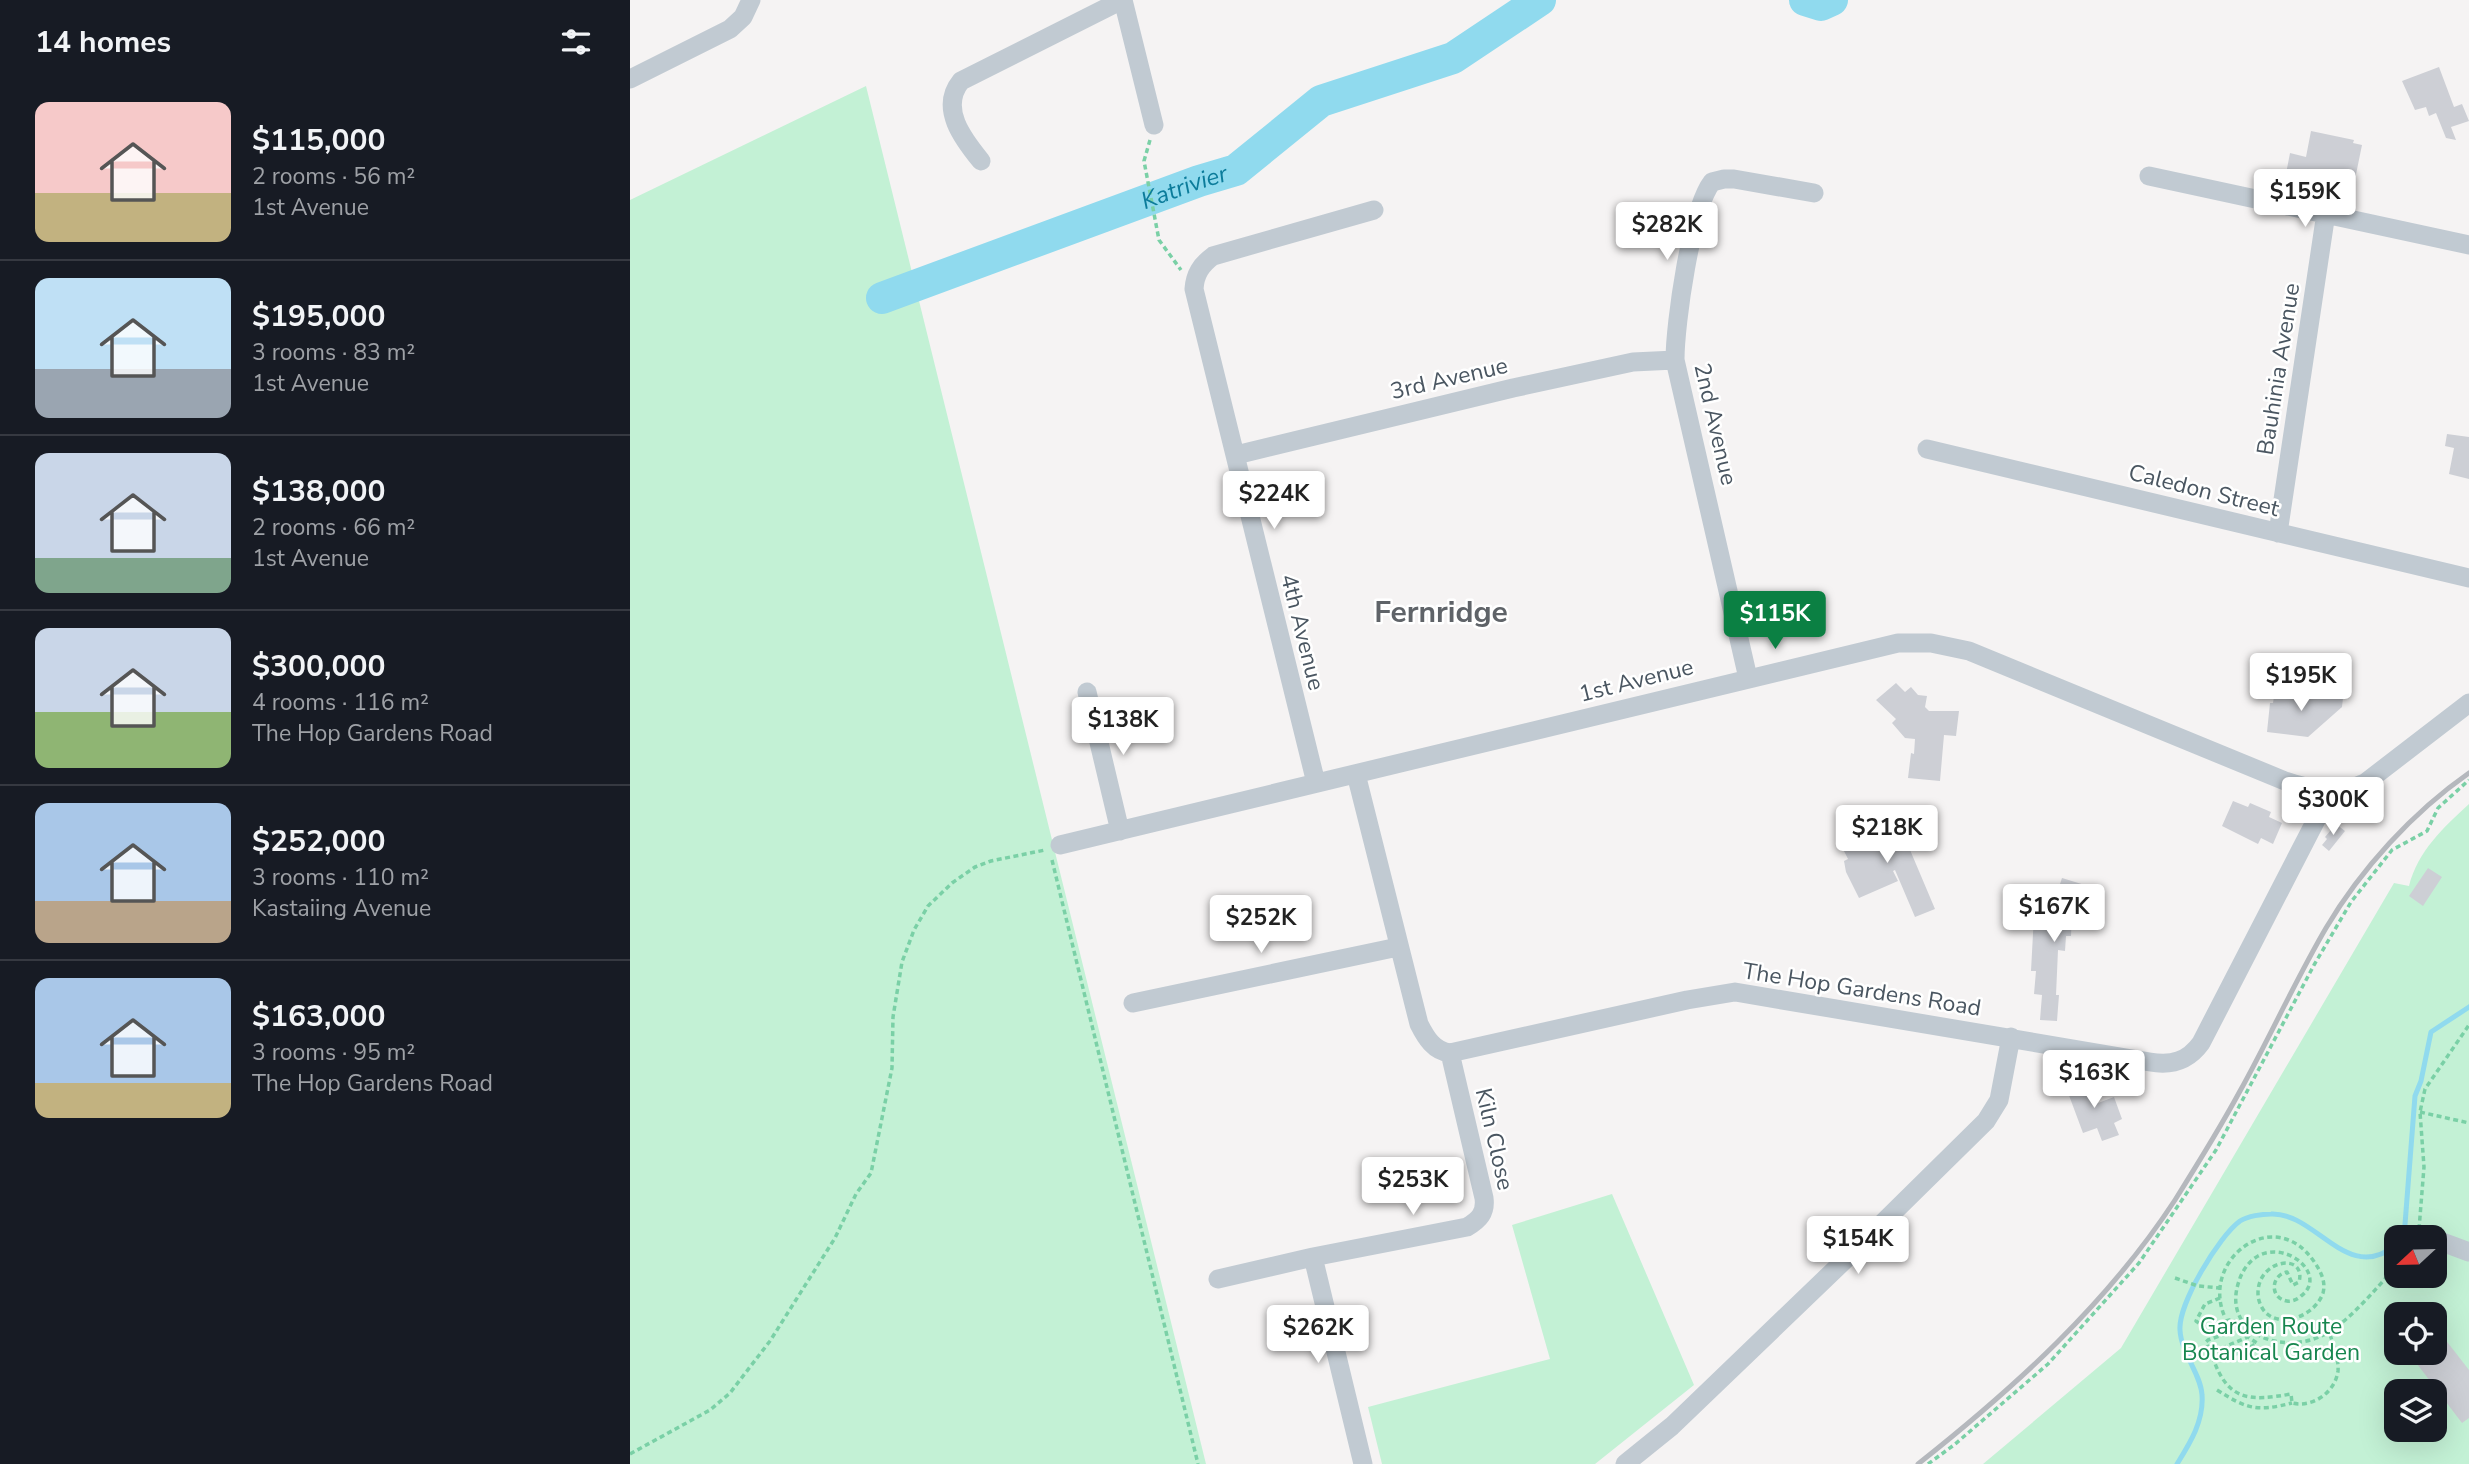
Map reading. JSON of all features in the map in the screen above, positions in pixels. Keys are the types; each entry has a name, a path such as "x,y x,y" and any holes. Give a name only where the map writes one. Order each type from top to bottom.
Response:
{"street":[{"path":"630,79 730,29 743,17 751,0"},
{"path":"981,161 955,124 952,111 954,92 961,81 1123,0 1154,125"},
{"path":"2149,176 2326,212 2469,245"},
{"name":"2nd Avenue","path":"1748,678 1675,360 1676,338 1687,263 1699,211 1712,182 1724,178 1814,192"},
{"path":"1194,289 1199,270 1213,256 1374,210"},
{"name":"Bauhinia Avenue","path":"2278,533 2326,212"},
{"name":"4th Avenue","path":"1194,289 1316,783"},
{"name":"3rd Avenue","path":"1236,455 1620,365 1675,360"},
{"name":"Caledon Street","path":"1927,449 2469,578"},
{"name":"1st Avenue","path":"1060,845 1898,643 1947,645 1969,651 2286,781 2330,793"},
{"path":"1087,692 1120,831"},
{"path":"2330,793 2365,783 2469,703"},
{"path":"1356,774 1419,1024 1431,1043 1442,1052 1450,1053"},
{"name":"The Hop Gardens Road","path":"1450,1053 1687,1000 1735,992 2162,1064 2174,1063 2193,1053 2330,793"},
{"path":"1133,1003 1398,947"},
{"path":"1625,1464 1692,1407 1986,1121 1999,1100 2011,1037"},
{"name":"Kiln Close","path":"1218,1279 1313,1257 1467,1227 1482,1214 1485,1198 1450,1053"},
{"path":"2447,1243 2469,1252"},
{"path":"1313,1257 1363,1464"}],"path":[{"path":"1154,125 1144,161 1159,240 1194,289"},
{"path":"1928,1464 2048,1364 2138,1263 2216,1150 2314,965 2351,902 2392,850 2427,831 2438,808 2469,780"},
{"path":"630,1454 700,1416 730,1393 771,1341 835,1238 856,1194 871,1173 892,1068 893,1017 902,962 914,930 928,906 952,883 975,867 1016,854 1050,849 1198,1464"},
{"path":"2427,1225 2420,1112 2424,1089 2469,1025"},
{"path":"2420,1112 2469,1123"},
{"path":"2224,1315 2219,1304 2225,1268 2247,1242 2262,1237 2283,1238 2303,1250 2312,1258 2324,1283 2318,1302 2311,1311 2299,1317 2274,1318 2265,1312 2260,1304 2258,1286 2270,1267 2285,1262 2297,1268 2300,1274 2301,1279 2295,1285 2287,1272 2274,1281 2275,1291 2285,1301 2299,1298 2308,1289 2310,1281 2302,1262 2290,1254 2269,1252 2251,1261 2241,1275 2236,1299 2240,1314 2256,1335 2274,1342 2305,1342 2329,1332 2384,1279"},
{"path":"2175,1278 2198,1286 2220,1288"},
{"path":"2221,1298 2205,1304 2196,1321 2204,1327 2233,1319 2240,1329 2208,1340 2206,1342 2209,1349 2222,1348 2248,1337 2257,1343 2241,1353 2213,1358 2220,1379 2249,1397 2259,1399 2291,1394 2292,1402"},
{"path":"2217,1391 2238,1404 2253,1409 2316,1401 2333,1385 2338,1371 2329,1332"}],"green space":[{"path":"866,86 1206,1464 630,1464 630,200"},
{"name":"Garden Route Botanical Garden","path":"2469,804 2469,1464 1983,1464 2121,1348 2394,883 2409,886 2425,851"},
{"path":"1612,1194 1694,1385 1595,1464 1382,1464 1368,1407 1550,1359 1512,1225"}],"building":[{"path":"2439,67 2454,107 2462,104 2469,121 2451,127 2456,140 2446,138 2436,113 2429,116 2426,107 2415,110 2402,81"},
{"path":"2311,131 2354,140 2353,143 2362,145 2353,189 2307,180 2306,184 2285,179 2290,153 2306,157"},
{"path":"2447,434 2469,437 2469,479 2449,474 2454,448 2445,446"},
{"path":"1896,683 1905,692 1911,687 1918,695 1927,696 1925,707 1929,711 1959,711 1956,736 1944,735 1940,781 1908,778 1915,739 1905,738 1892,723 1896,719 1876,700"},
{"path":"2275,690 2343,698 2342,707 2308,737 2267,732 2270,703 2273,703"},
{"path":"2233,801 2248,807 2250,803 2271,812 2269,817 2282,823 2273,844 2261,838 2258,844 2222,826"},
{"path":"1902,814 1915,819 1909,832 1902,831 1935,909 1915,917 1895,870 1893,871 1898,881 1859,898 1846,872 1844,861 1848,859 1841,845 1899,822"},
{"path":"2336,824 2345,831 2329,851 2322,845"},
{"path":"2428,868 2442,877 2423,906 2409,896"},
{"path":"2062,878 2088,886 2082,906 2077,905 2074,915 2072,914 2071,936 2066,936 2065,951 2058,950 2057,1021 2040,1020 2042,995 2034,994 2036,971 2031,971 2034,915 2055,916 2055,909 2052,908"},
{"path":"2084,1077 2085,1081 2089,1080 2098,1103 2114,1097 2122,1119 2114,1123 2119,1135 2102,1141 2097,1128 2083,1133 2067,1090 2071,1089 2069,1083"},
{"path":"2447,1342 2469,1370 2469,1418 2462,1423 2447,1403 2447,1379 2429,1379 2418,1365 2447,1365"}],"waterway":[{"name":"Katrivier","path":"882,298 1199,181 1236,170 1321,101 1453,58 1540,0"},
{"name":"Katrivier","path":"1805,0 1821,5 1832,0"},
{"path":"2405,1225 2415,1096 2421,1081 2431,1032 2469,1007"},
{"path":"2177,1464 2195,1431 2202,1405 2201,1387 2181,1339 2181,1318 2201,1271 2231,1229 2240,1221 2259,1215 2287,1216 2347,1252 2362,1257 2384,1252"}],"railway":[{"path":"1918,1464 2024,1374 2120,1274 2175,1200 2208,1146 2251,1071 2326,928 2355,884 2408,824 2469,773"}],"district":[{"name":"Fernridge","path":"1441,612"}]}
